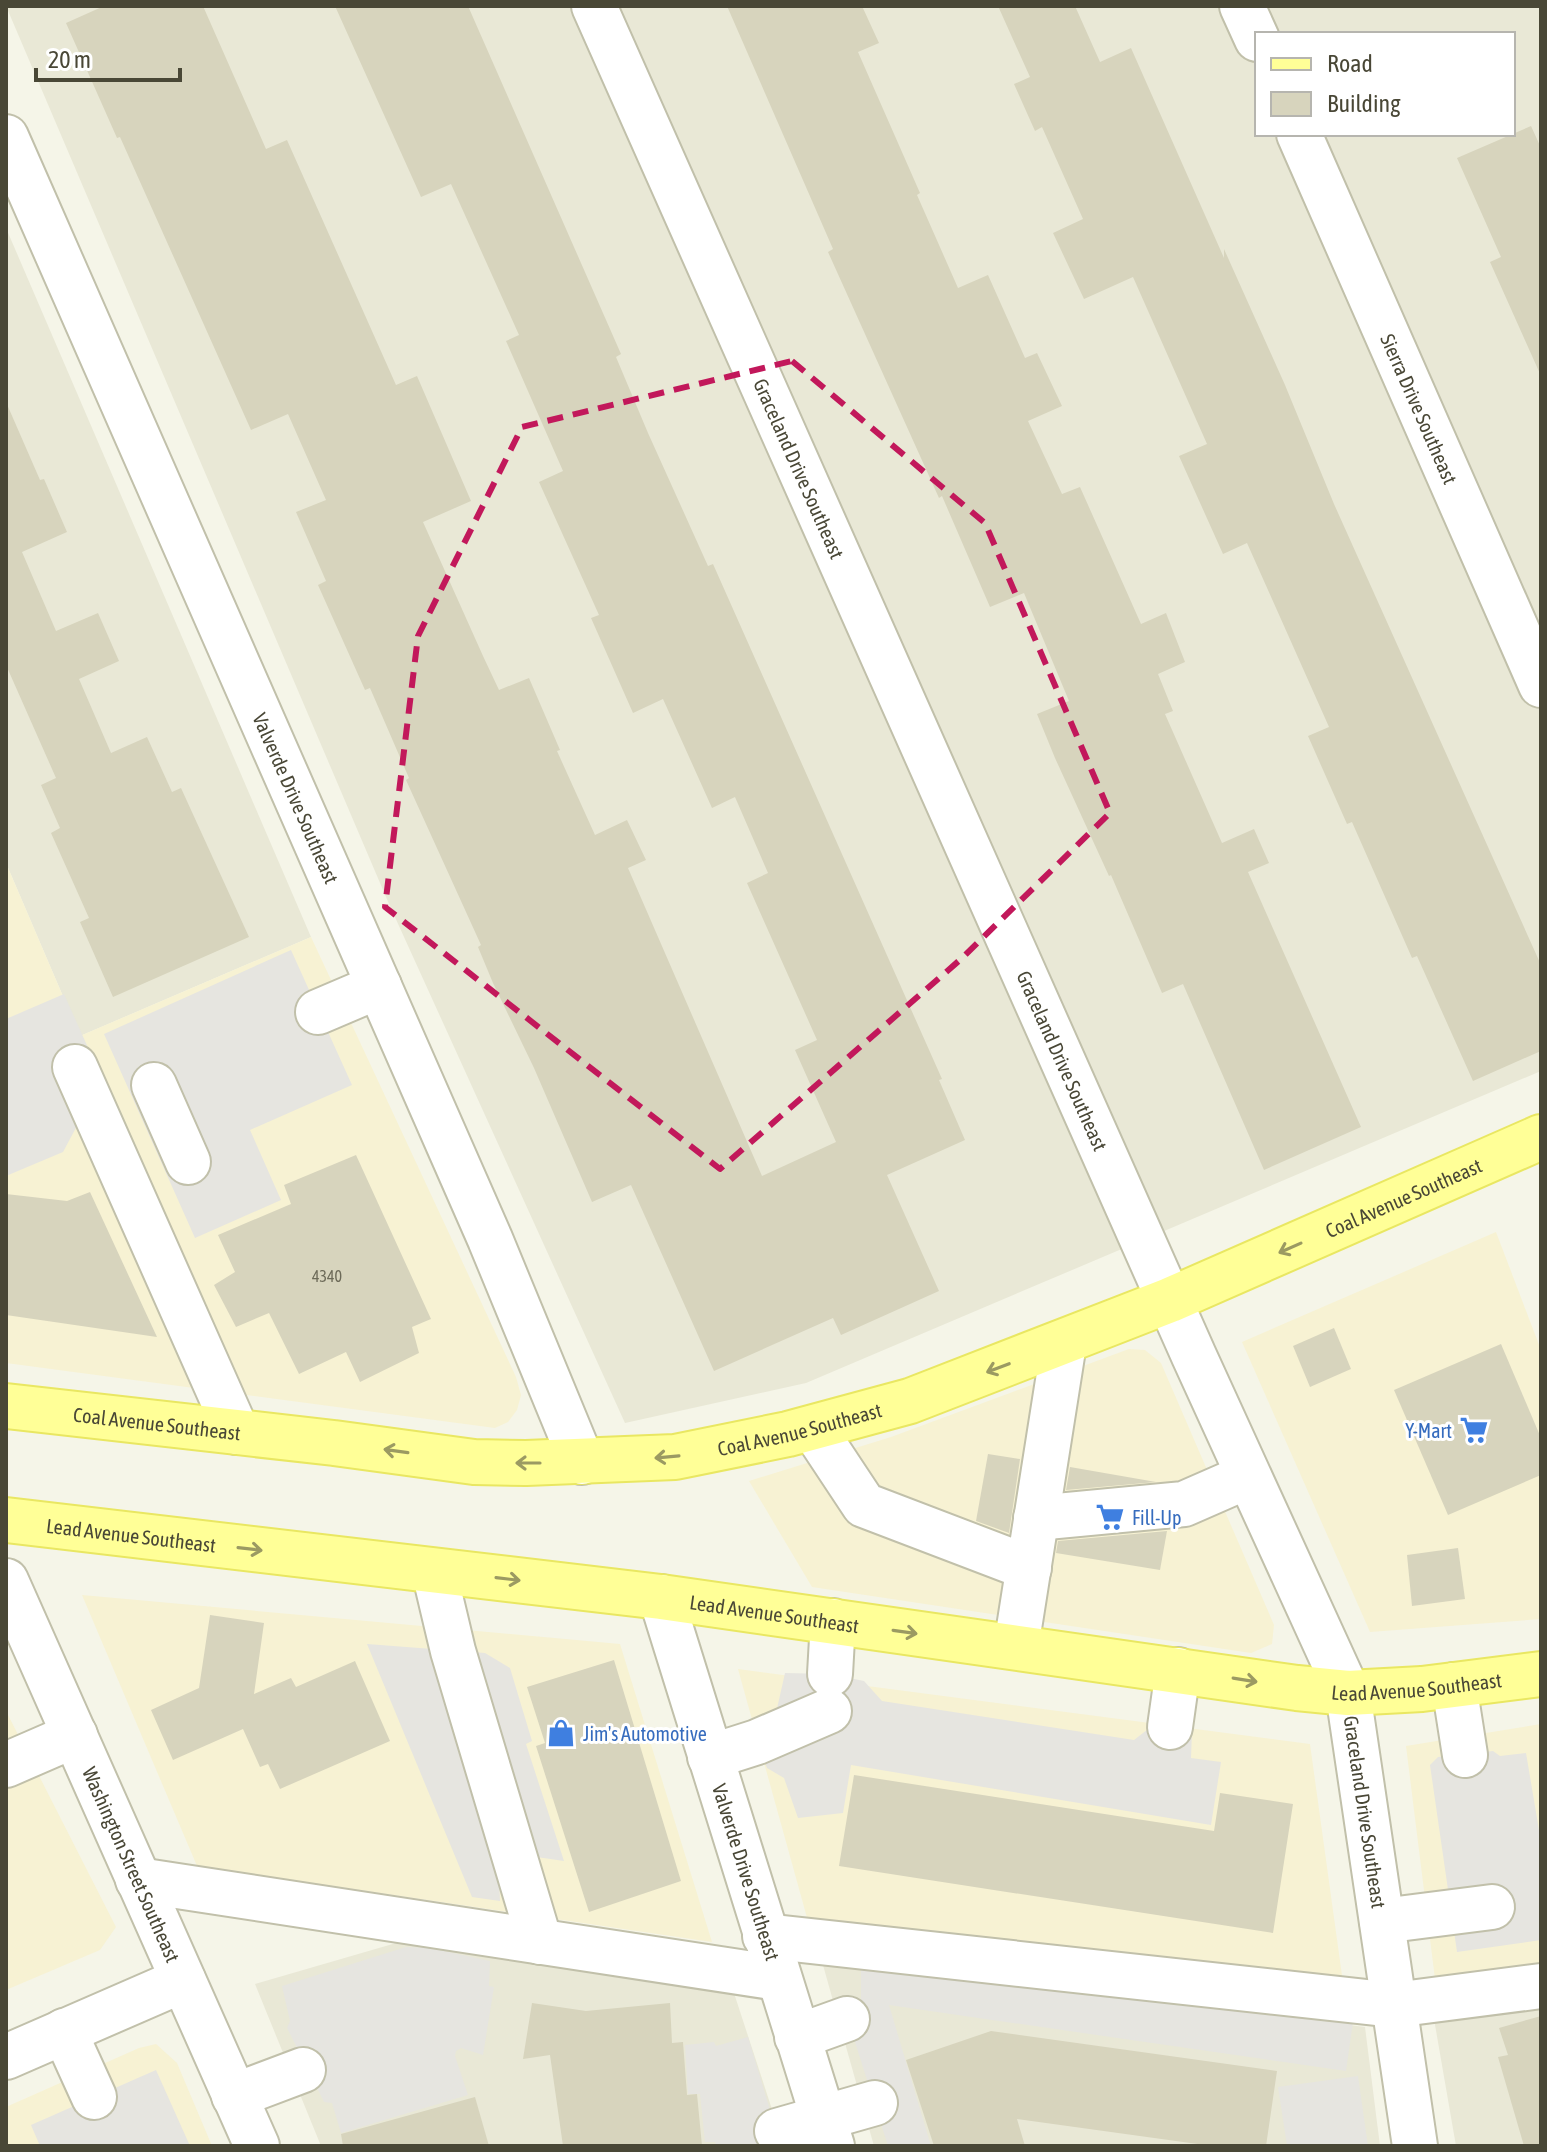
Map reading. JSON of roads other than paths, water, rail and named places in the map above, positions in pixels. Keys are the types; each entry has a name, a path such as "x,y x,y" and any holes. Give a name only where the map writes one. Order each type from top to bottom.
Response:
{"main road":[{"name":"Coal Avenue Southeast","path":"6,1406 474,1462 582,1462 675,1457 813,1428 910,1401 1170,1300 1541,1137"},
{"name":"Lead Avenue Southeast","path":"6,1520 661,1597 1297,1688 1348,1693 1454,1685 1541,1674"}],"street":[{"name":"Graceland Drive Southeast","path":"594,6 1248,1476 1348,1693 1415,2146"},
{"path":"1242,6 1255,35"},
{"name":"Sierra Drive Southeast","path":"1300,136 1541,685"},
{"name":"Valverde Drive Southeast","path":"6,137 490,1239 582,1462"},
{"path":"318,1012 379,986"},
{"path":"75,1067 237,1432"},
{"path":"154,1085 188,1162"},
{"path":"1016,1647 1064,1343"},
{"path":"813,1428 864,1505 1029,1568"},
{"path":"1036,1518 1184,1504 1248,1476"},
{"path":"434,1571 453,1651 540,1942"},
{"name":"Washington Street Southeast","path":"6,1581 18,1641 75,1735 257,2146"},
{"name":"Valverde Drive Southeast","path":"661,1597 827,2132"},
{"path":"710,1757 757,1742 830,1692 833,1621"},
{"path":"1170,1727 1178,1670"},
{"path":"1454,1685 1465,1755"},
{"path":"6,1765 75,1735"},
{"path":"138,1880 778,1978"},
{"path":"1382,1921 1492,1907"},
{"path":"765,1936 1080,1980 1394,2005 1541,1986"},
{"path":"6,2057 183,1980"},
{"path":"797,2037 847,2019"},
{"path":"64,2031 94,2097"},
{"path":"234,2096 303,2070"},
{"path":"777,2131 827,2132 875,2103"}],"place":[{"name":"Y-Mart","path":"1474,1430"},
{"name":"Fill-Up","path":"1110,1517"},
{"name":"Jim's Automotive","path":"561,1733"}]}
